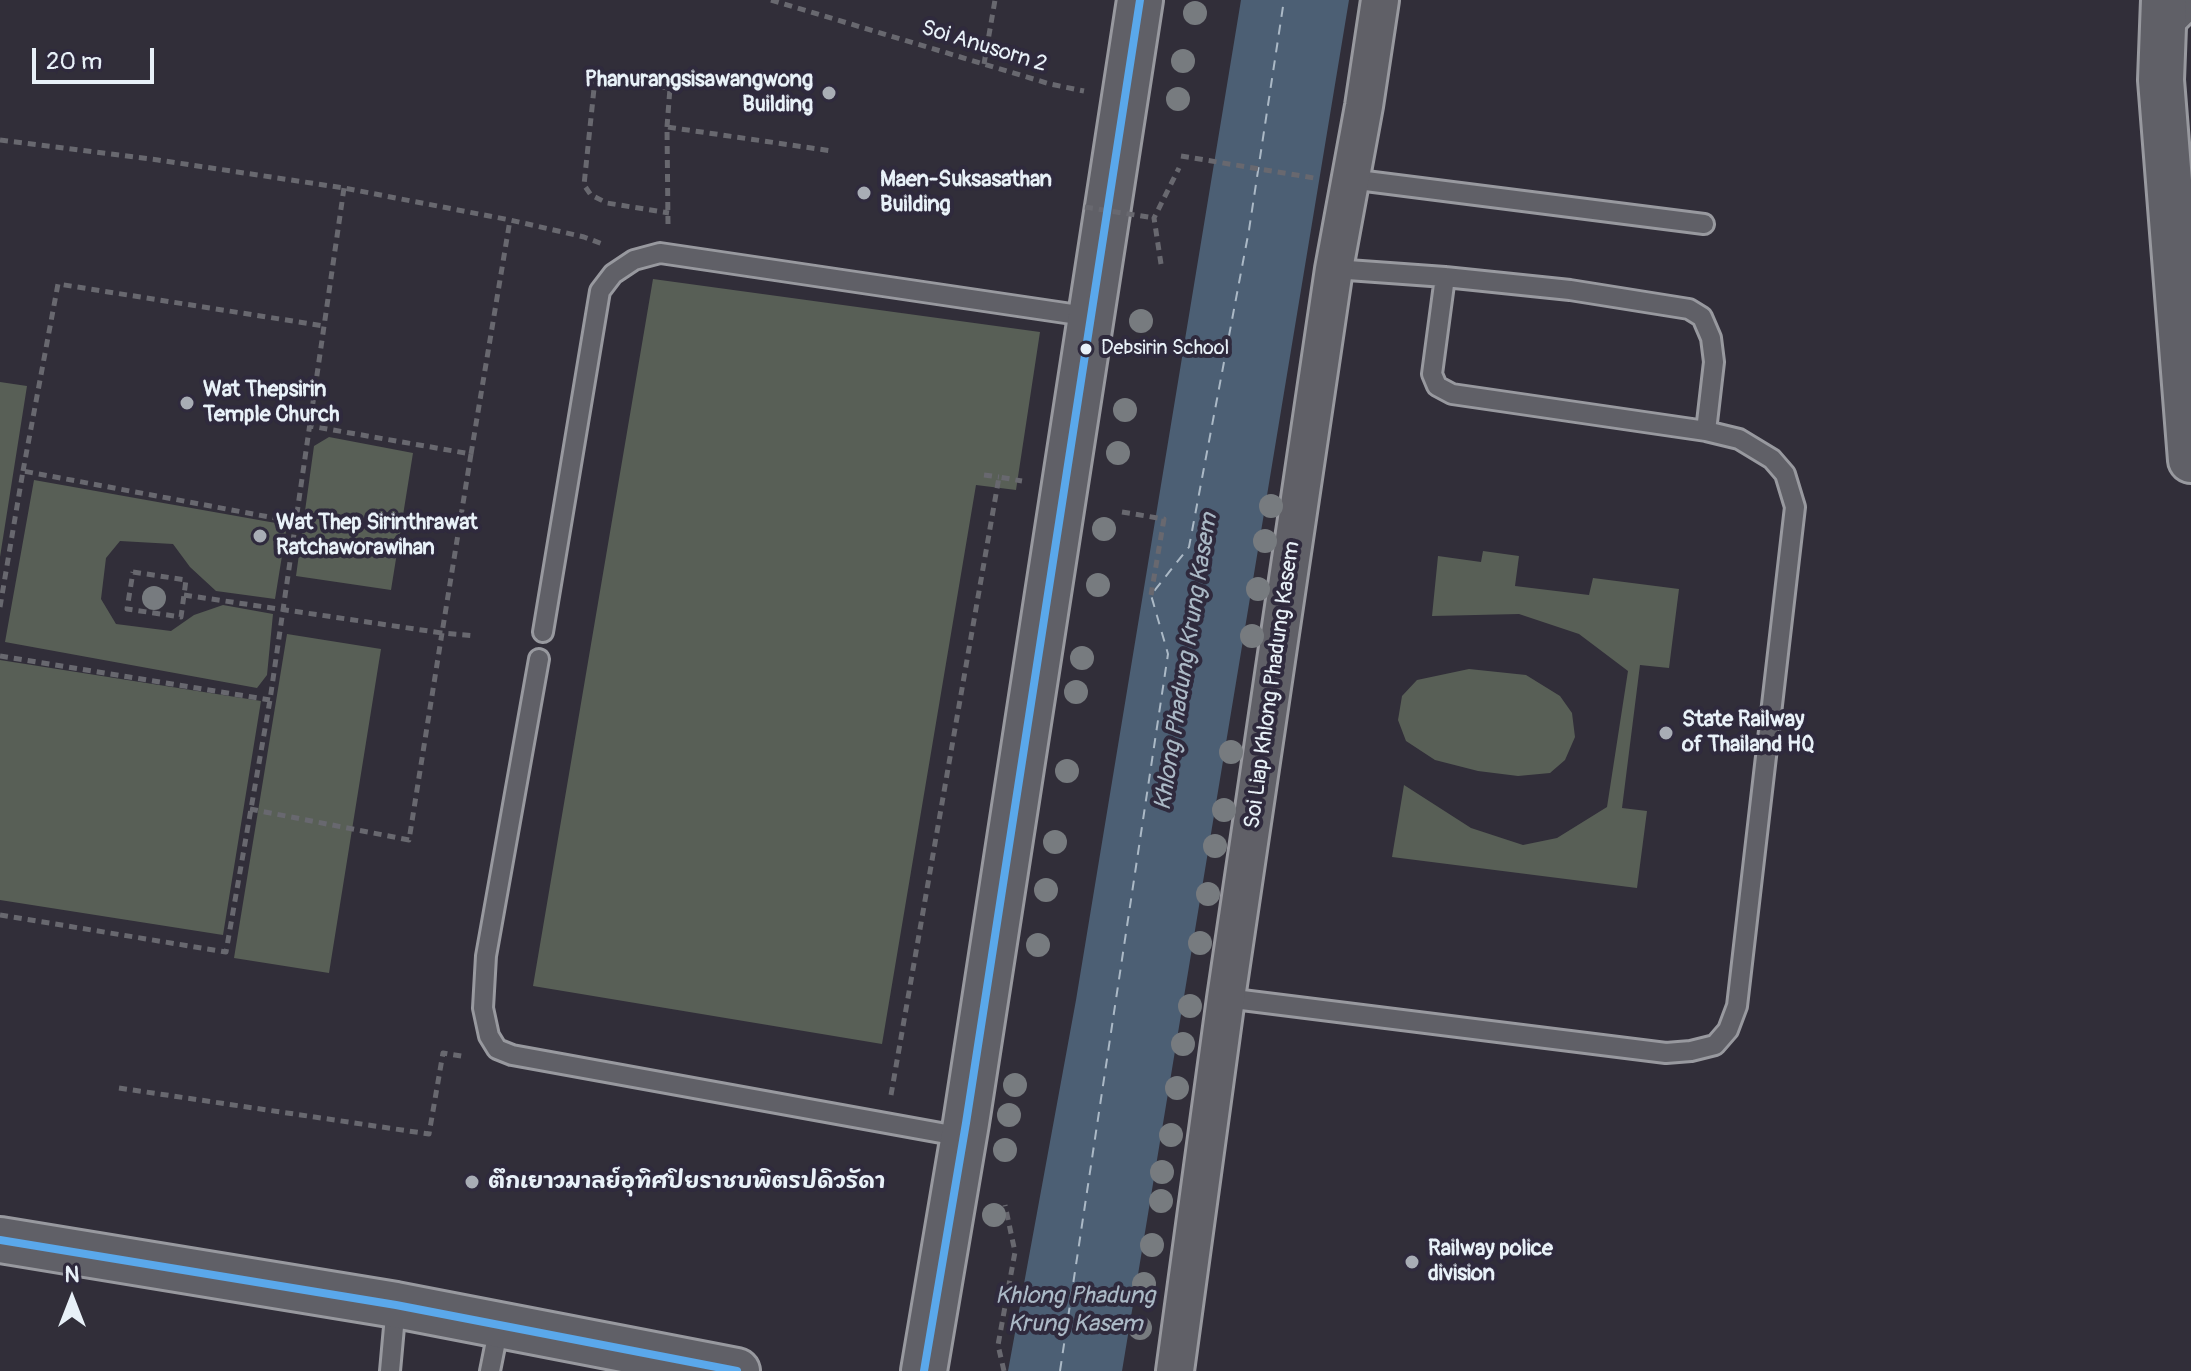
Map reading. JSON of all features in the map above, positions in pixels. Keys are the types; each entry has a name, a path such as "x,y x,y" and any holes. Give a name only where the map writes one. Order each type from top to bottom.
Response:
{"main road":[{"path":"924,1371 1140,0"},
{"path":"2163,19 2161,80 2191,460"},
{"path":"0,1240 396,1305 737,1371"}],"street":[{"name":"Soi Liap Khlong Phadung Kasem","path":"1175,1371 1226,998 1334,269 1339,179 1380,0"}],"lane":[{"path":"2163,19 2186,14 2191,3"},
{"path":"1339,179 1704,224"},
{"path":"543,632 600,291 613,274 628,264 639,258 664,253 1092,317"},
{"path":"1334,269 1570,290 1689,309 1702,317 1713,350 1706,431"},
{"path":"1226,998 1666,1053 1715,1045 1728,1030 1737,1006 1795,507 1785,474 1772,459 1739,439 1706,431 1452,394 1437,386 1432,374 1445,277"},
{"path":"539,659 486,956 483,1008 489,1036 497,1049 520,1057 963,1137"},
{"path":"390,1371 396,1305"},
{"path":"490,1371 499,1326"}],"path":[{"name":"Soi Anusorn 2","path":"771,0 1050,84 1096,94"},
{"path":"984,64 995,0"},
{"path":"664,253 669,213 667,127 670,88 595,79 584,185 591,195 607,203 669,213"},
{"path":"667,127 832,151"},
{"path":"0,140 344,188 510,220 584,237 610,247 628,264"},
{"path":"1181,156 1339,179"},
{"path":"1161,264 1154,218 1179,168"},
{"path":"0,915 226,952 270,700 344,188"},
{"path":"1085,207 1154,218"},
{"path":"250,809 409,840 510,220"},
{"path":"0,607 58,284 324,326"},
{"path":"310,426 471,454"},
{"path":"23,471 296,522"},
{"path":"984,475 1023,481"},
{"path":"886,1123 999,477"},
{"path":"1122,512 1164,519 1151,595"},
{"path":"133,572 186,580 184,595 181,617 127,609 133,572"},
{"path":"184,595 476,636"},
{"path":"0,656 270,700"},
{"path":"119,1088 429,1134 443,1053 494,1061 497,1049"},
{"path":"1004,1371 998,1345 1015,1252 1005,1205"}],"shaded area":[{"path":"653,279 1040,332 1016,490 976,485 882,1044 533,986"},
{"path":"0,382 27,386 0,557"},
{"path":"329,437 413,453 391,590 296,576 314,446"},
{"path":"34,480 287,525 275,599 216,591 190,567 173,544 120,541 106,558 101,599 116,624 171,631 194,615 223,605 273,614 267,675 257,688 5,642"},
{"path":"1483,551 1519,556 1515,586 1589,595 1593,578 1679,589 1669,668 1640,665 1622,808 1647,811 1637,888 1392,857 1404,785 1471,828 1523,845 1557,838 1607,807 1628,671 1579,634 1519,614 1432,616 1438,556 1481,562"},
{"path":"287,634 381,649 329,973 234,958"},
{"path":"0,660 261,701 223,935 0,900"},
{"path":"1469,669 1526,675 1560,696 1572,713 1575,737 1565,760 1550,773 1518,776 1478,771 1435,760 1406,741 1398,720 1402,696 1417,680"}],"water":[{"name":"Khlong Phadung Krung Kasem","path":"1241,0 1349,0 1122,1371 1008,1371 1076,1000"}],"ferry route":[{"path":"1060,1371 1168,654 1151,595 1189,547 1249,230 1284,0"}],"transit line":[{"path":"924,1371 966,1123 1140,0"},
{"path":"0,1240 396,1305 737,1371"}],"place":[{"name":"Phanurangsisawangwong Building","path":"829,93"},
{"name":"Maen-Suksasathan Building","path":"864,193"},
{"name":"Debsirin School","path":"1086,349"},
{"name":"Wat Thepsirin Temple Church","path":"187,403"},
{"name":"Wat Thep Sirinthrawat Ratchaworawihan","path":"260,536"},
{"name":"State Railway of Thailand HQ","path":"1666,733"},
{"name":"ตึกเยาวมาลย์อุทิศปิยราชบพิตรปดิวรัดา","path":"472,1182"},
{"name":"Railway police division","path":"1412,1262"}]}
